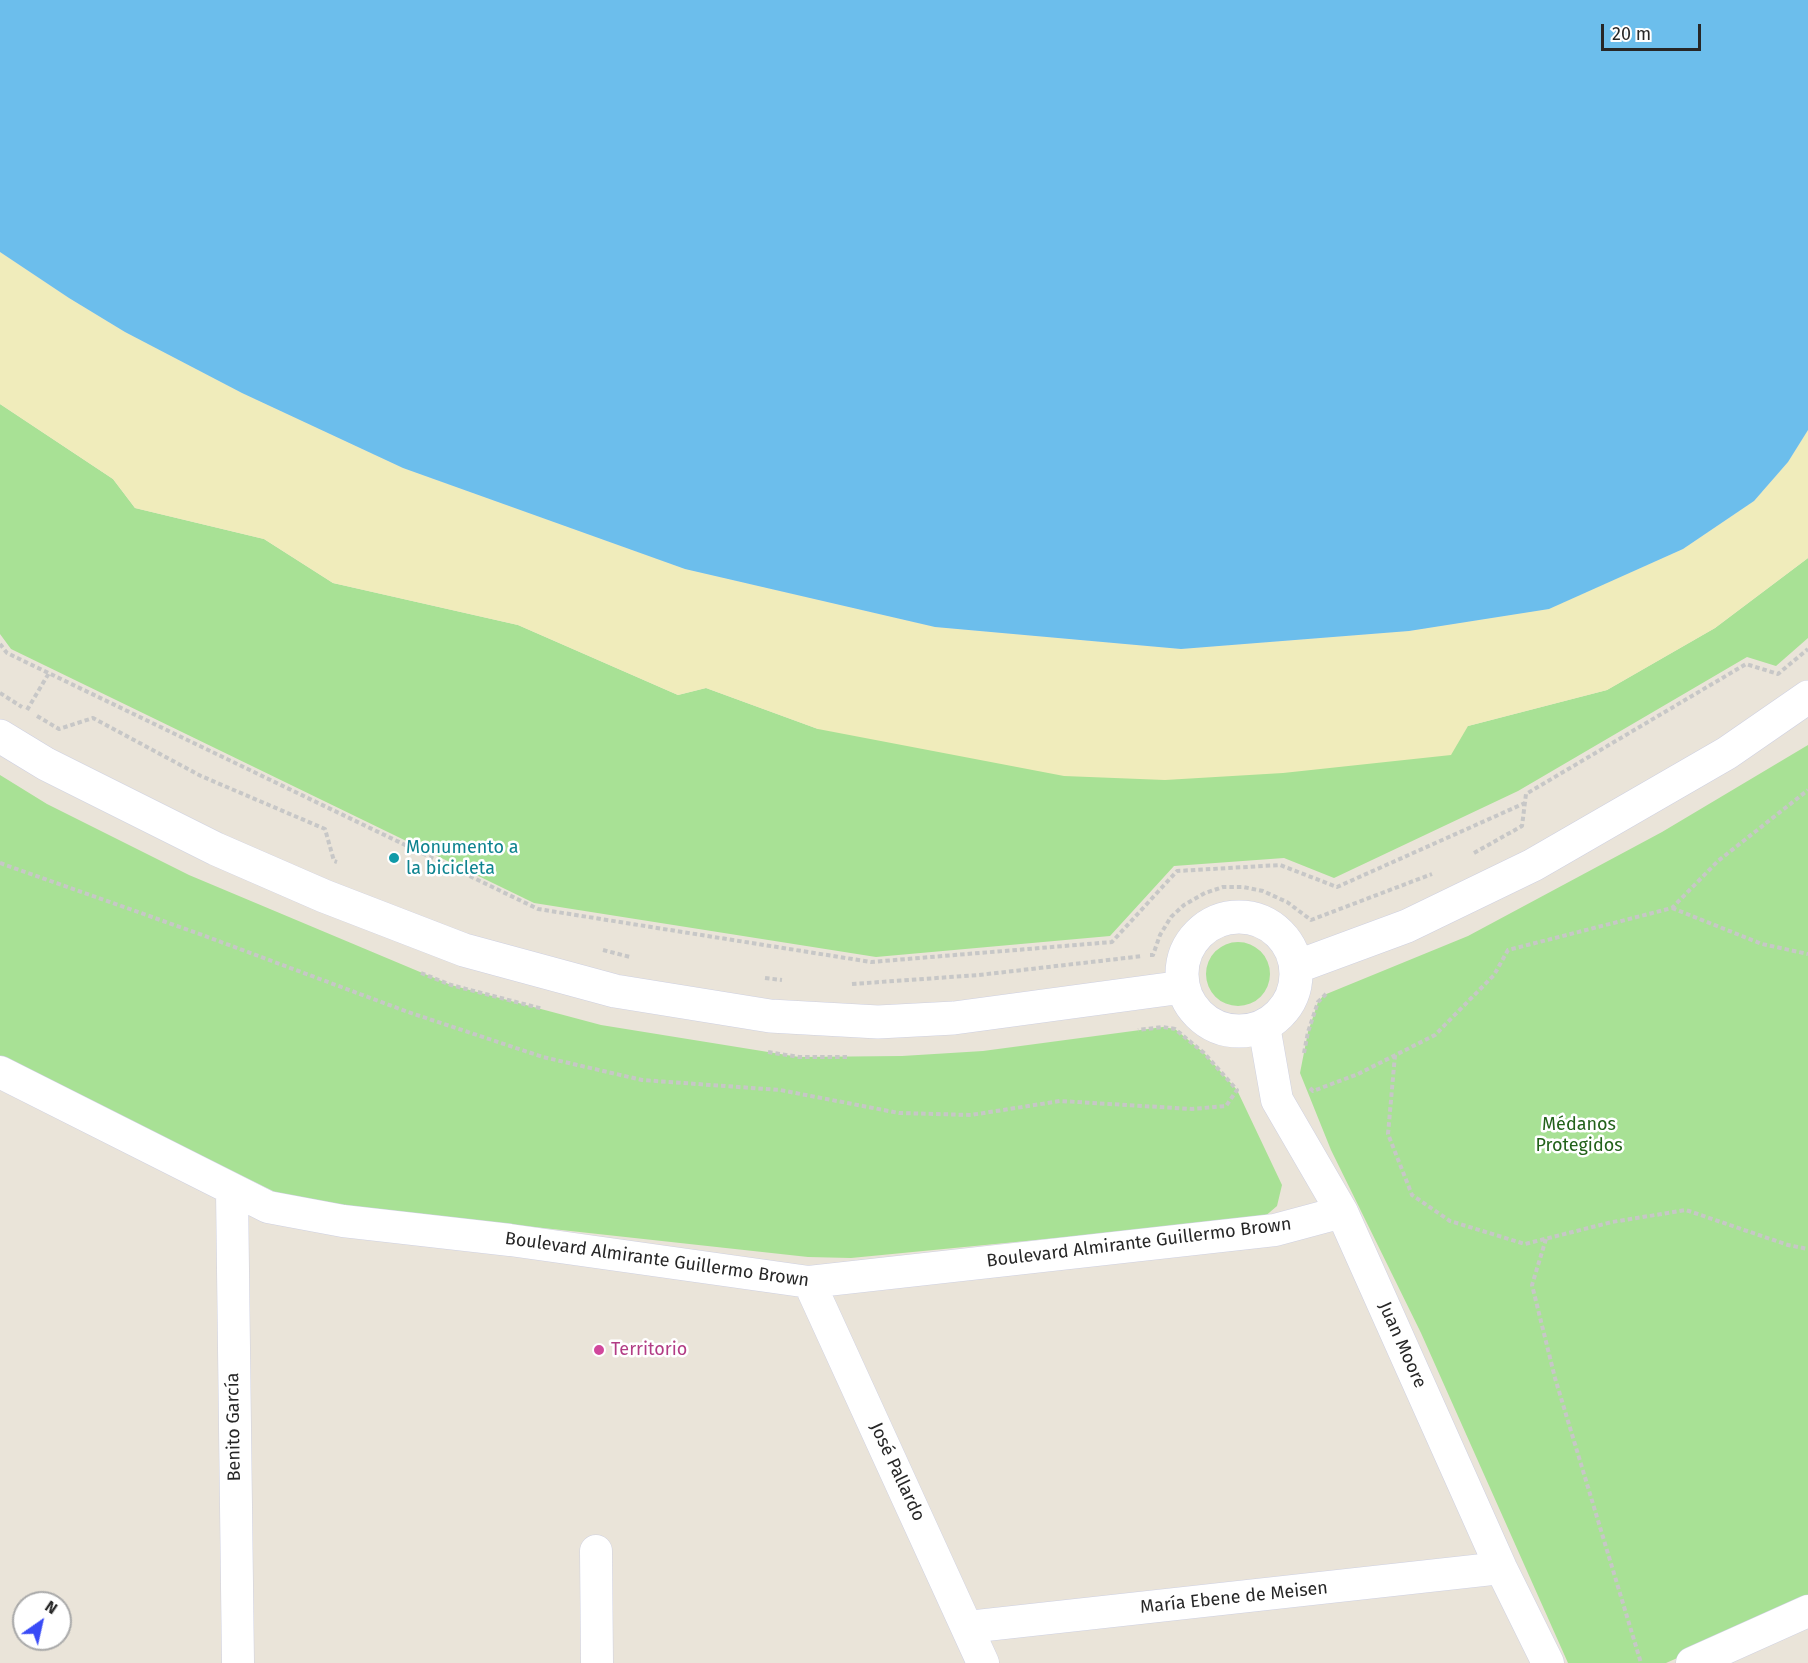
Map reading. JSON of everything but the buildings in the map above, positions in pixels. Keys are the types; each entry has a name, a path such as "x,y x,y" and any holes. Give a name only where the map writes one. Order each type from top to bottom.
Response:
{"main road":[{"path":"1296,967 1407,926 1533,865 1727,753 1808,697"},
{"path":"0,736 46,764 216,849 324,896 465,950 615,991 770,1016 878,1022 954,1018 1183,987"},
{"path":"1228,917 1256,919 1265,922 1280,933 1291,948 1296,967 1296,984 1290,1001 1279,1016 1264,1026 1247,1031 1230,1030 1214,1025 1200,1016 1190,1003 1183,987 1182,969 1186,951 1196,935 1211,923 1228,917"}],"street":[{"name":"Juan Moore","path":"1264,1026 1277,1100 1342,1212 1501,1568 1548,1663"},
{"name":"Boulevard Almirante Guillermo Brown","path":"0,1072 232,1191 268,1207 332,1220 510,1240 810,1282 1275,1230 1342,1212"},
{"name":"Benito García","path":"232,1191 238,1663"},
{"name":"José Pallardo","path":"810,1282 983,1663"},
{"path":"596,1551 597,1663"},
{"name":"María Ebene de Meisen","path":"968,1627 1501,1568"},
{"path":"1692,1663 1808,1611"}],"path":[{"path":"0,644 7,653 537,909 871,962 1112,942 1177,871 1280,865 1337,887 1525,803"},
{"path":"1470,855 1522,826 1526,794 1746,664 1778,674 1808,649"},
{"path":"27,710 49,673"},
{"path":"0,693 59,729 93,718 201,776 325,829 334,861 345,865"},
{"path":"1306,1082 1313,1091 1358,1074 1435,1035 1494,975 1508,950 1672,908 1718,861 1808,790"},
{"path":"0,863 197,933 408,1012 543,1057 642,1080 780,1090 899,1113 971,1115 1059,1101 1192,1109 1226,1106 1237,1090"},
{"path":"843,985 979,975 1153,954 1160,935 1171,917 1184,905 1205,893 1222,887 1243,887 1263,891 1287,902 1311,920 1439,871"},
{"path":"1672,908 1762,944 1808,954"},
{"path":"594,948 639,958"},
{"path":"761,978 784,981"},
{"path":"1395,1054 1389,1134 1412,1195 1450,1221 1525,1244 1612,1222 1686,1210 1788,1245 1808,1249"},
{"path":"1546,1238 1532,1285 1555,1378 1641,1663"}],"green space":[{"path":"0,404 113,479 135,508 264,539 333,583 518,625 678,695 706,688 818,729 1468,726 1607,690 1715,628 1808,558 1808,638 1776,666 1747,657 1518,791 1334,878 1284,858 1174,866 1110,936 876,957 534,903 11,649 0,634"},
{"name":"Médanos Protegidos","path":"1808,745 1808,1600 1666,1663 1568,1663 1421,1333 1331,1150 1300,1073 1308,1032 1318,1002 1324,995 1468,936 1662,832"},
{"path":"0,775 47,804 189,875 451,985 601,1025 799,1057 902,1056 983,1051 1163,1027 1175,1029 1204,1053 1237,1090 1282,1185 1277,1206 1263,1218 851,1258 808,1257 315,1203 277,1193 0,1059"},
{"path":"1238,942 1256,948 1264,956 1270,974 1264,992 1256,1000 1238,1006 1220,1000 1212,992 1206,974 1212,956 1220,948"}],"sand":[{"path":"0,252 125,332 242,393 403,468 685,569 935,627 1181,649 1409,631 1548,609 1683,549 1754,501 1788,462 1808,430 1808,558 1715,628 1607,690 1468,726 1451,755 1283,773 1165,780 1064,776 818,729 706,688 678,695 518,625 333,583 264,539 135,508 113,479 0,404"}],"water":[{"path":"0,0 1808,0 1808,430 1788,462 1754,501 1683,549 1549,609 1409,631 1181,649 935,627 685,569 403,468 242,393 125,332 0,252"}],"place":[{"name":"Monumento a la bicicleta","path":"394,858"},
{"name":"Territorio","path":"599,1350"}]}
